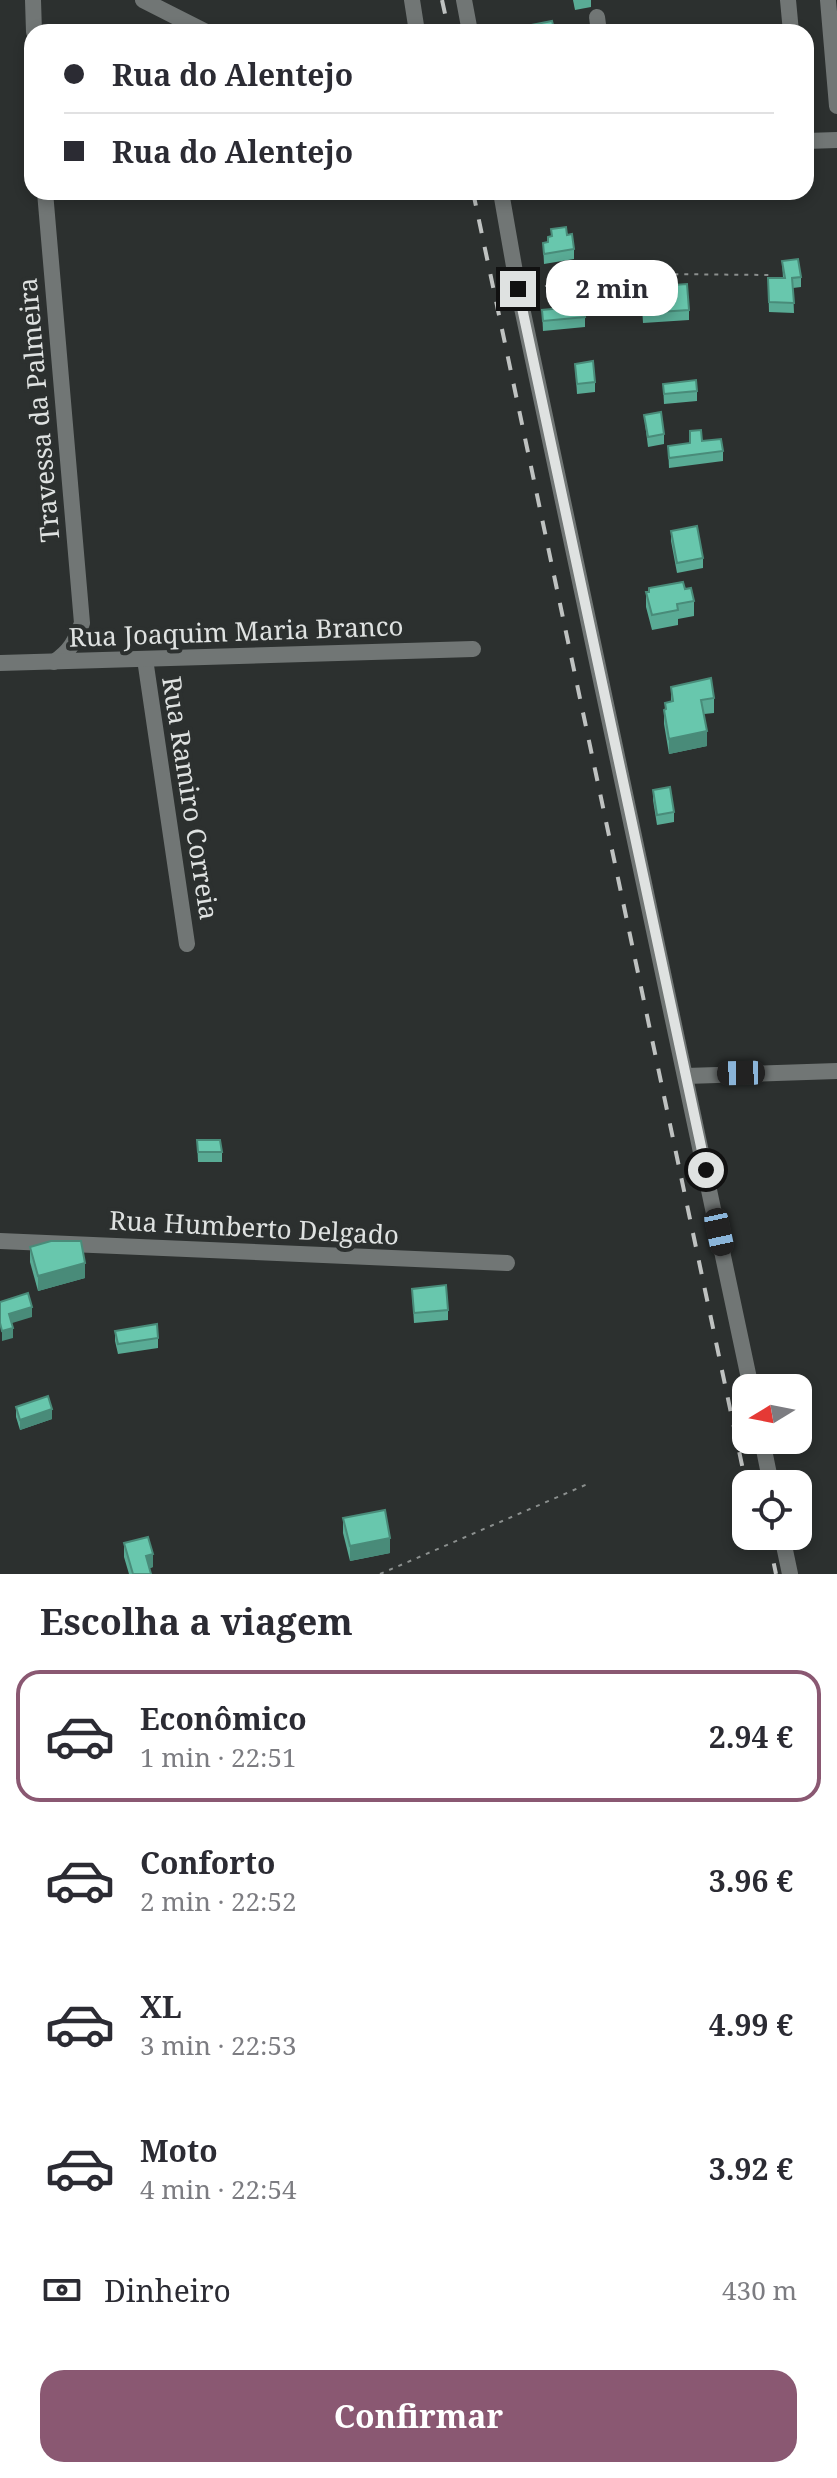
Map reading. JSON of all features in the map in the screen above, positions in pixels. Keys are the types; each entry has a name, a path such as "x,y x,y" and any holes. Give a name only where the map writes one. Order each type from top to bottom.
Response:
{"street":[{"path":"33,0 34,24"},
{"path":"143,0 190,24"},
{"path":"412,0 416,24"},
{"path":"464,0 468,24"},
{"path":"788,0 790,24"},
{"path":"828,0 837,106"},
{"path":"814,141 837,140"},
{"name":"Travessa da Palmeira","path":"46,200 82,642 104,660"},
{"path":"502,200 518,289 748,1374"},
{"path":"54,662 69,651 82,623"},
{"name":"Rua Joaquim Maria Branco","path":"0,663 473,649"},
{"name":"Rua Ramiro Correia","path":"145,659 187,944"},
{"path":"686,1076 837,1071"},
{"name":"Rua Humberto Delgado","path":"0,1241 507,1263"},
{"path":"785,1550 790,1574"}],"path":[{"path":"518,289 655,274 772,275"},
{"path":"380,1574 590,1483"}],"building":[{"path":"566,227 567,235 572,234 574,249 544,254 543,243 552,236 551,229"},
{"path":"798,259 801,277 792,278 794,303 769,302 768,278 785,278 782,261"},
{"path":"687,284 689,310 643,313 641,293 645,292 644,287"},
{"path":"583,306 585,317 543,321 542,310"},
{"path":"593,361 595,382 577,384 575,364"},
{"path":"696,380 697,391 664,394 663,384"},
{"path":"661,412 664,434 648,437 644,415"},
{"path":"701,430 702,441 721,439 723,451 669,458 668,446 690,443 690,431"},
{"path":"697,526 703,558 677,563 671,531"},
{"path":"683,582 685,589 691,588 694,601 677,604 678,610 652,615 646,592 649,588"},
{"path":"711,678 714,698 701,700 707,731 669,739 664,710 665,703 673,701 671,687"},
{"path":"670,787 674,812 657,815 653,790"},
{"path":"197,1140 220,1140 222,1152 198,1152"},
{"path":"51,1241 81,1241 85,1263 38,1276 30,1247"},
{"path":"446,1285 448,1310 414,1313 412,1289"},
{"path":"28,1293 32,1307 9,1314 13,1328 2,1331 0,1302"},
{"path":"157,1324 158,1338 118,1344 115,1331"},
{"path":"48,1396 52,1409 20,1420 16,1407"},
{"path":"385,1510 390,1538 350,1546 343,1518"},
{"path":"148,1537 153,1554 146,1556 151,1574 133,1574 124,1543"}],"railway":[{"path":"442,0 447,24"},
{"path":"475,200 743,1470"},
{"path":"771,1550 776,1574"}],"route":[{"path":"518,289 706,1170"}]}
